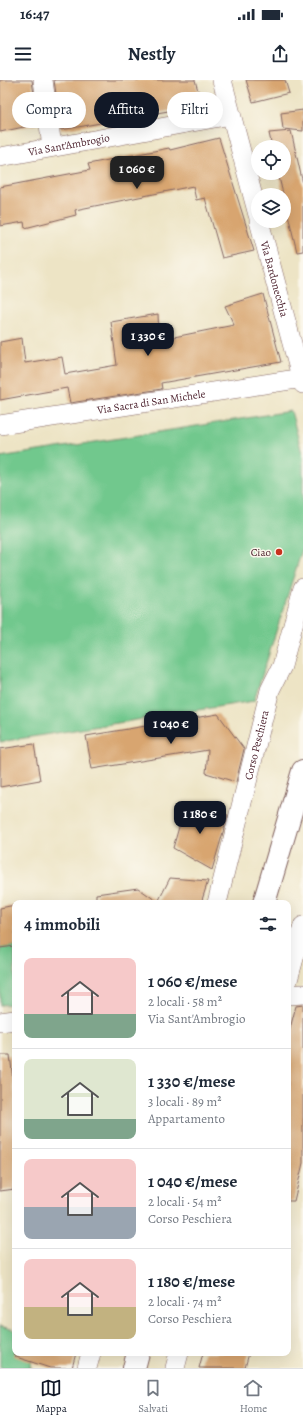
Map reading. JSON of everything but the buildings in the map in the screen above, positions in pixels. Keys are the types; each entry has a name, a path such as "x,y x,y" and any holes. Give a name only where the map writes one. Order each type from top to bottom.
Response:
{"main road":[{"path":"265,900 303,771"},
{"path":"134,1368 137,1356"}],"street":[{"path":"43,80 52,147"},
{"path":"222,80 251,189"},
{"name":"Via Sant'Ambrogio","path":"0,157 231,115"},
{"name":"Via Bardonecchia","path":"262,228 303,380"},
{"name":"Via Sacra di San Michele","path":"0,425 303,380"},
{"name":"Corso Peschiera","path":"218,900 270,690 282,666 303,588"},
{"path":"291,969 303,926"},
{"path":"291,995 303,994"},
{"path":"0,1022 12,1020"},
{"path":"87,1368 90,1356"},
{"path":"175,1368 178,1356"}],"green space":[{"path":"291,411 303,457 303,547 254,701 0,742 0,457"},
{"path":"12,946 12,1004 0,1005 0,948"},
{"path":"0,1326 12,1329 12,1356 33,1356 30,1367 32,1368 0,1368"}],"place":[{"name":"Ciao","path":"279,552"}]}
